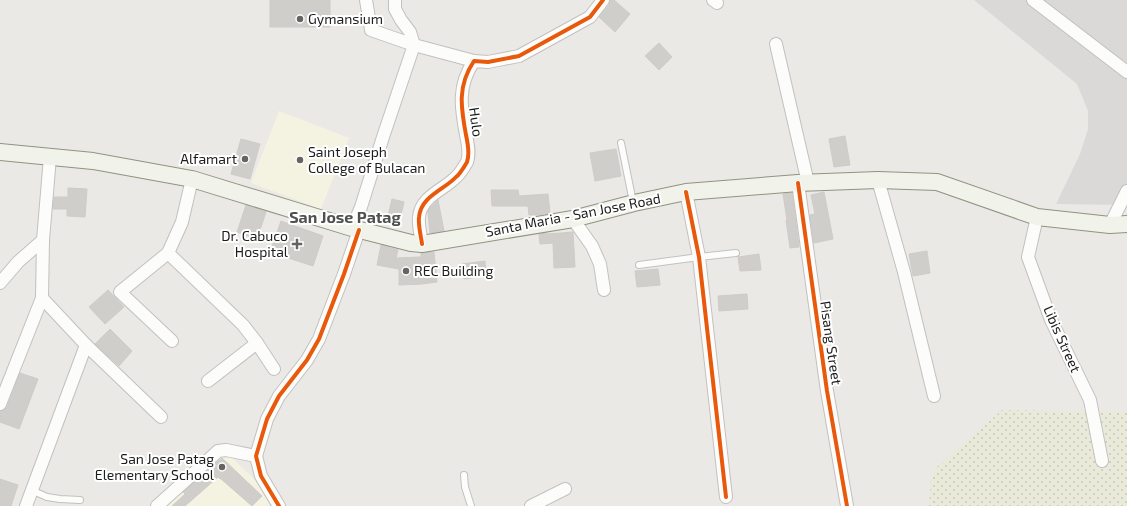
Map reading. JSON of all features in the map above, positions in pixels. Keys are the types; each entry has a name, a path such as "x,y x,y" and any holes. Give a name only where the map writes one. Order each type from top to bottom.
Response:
{"main road":[{"name":"Santa Maria - San Jose Road","path":"0,152 93,162 192,179 356,229 411,243 422,244 572,219 634,203 686,192 803,183 878,180 937,182 1037,217 1110,225 1127,224"}],"street":[{"path":"366,0 371,30 414,45 474,61 488,62 519,56 590,17 603,0"},
{"path":"279,506 261,476 256,456 267,418 279,396 307,360 319,339 344,274 361,207 414,45 410,32 395,9 395,0"},
{"path":"1033,0 1127,72"},
{"name":"Pisang Street","path":"776,44 803,183 827,390 847,506"},
{"name":"Hulo","path":"422,244 419,216 426,200 456,177 466,162 469,153 462,110 462,91 468,70 474,61"},
{"path":"0,404 42,298 43,240 50,157"},
{"path":"172,341 120,292 168,254 182,222 192,179"},
{"path":"878,180 904,272 934,396"},
{"path":"1110,225 1127,191"},
{"path":"686,192 699,257 726,497"},
{"name":"Libis Street","path":"1037,217 1028,257 1051,320 1090,400 1102,461"},
{"path":"572,219 592,246 600,264 604,290"},
{"path":"0,283 18,262 43,240"},
{"path":"168,254 243,325 274,369"},
{"path":"42,298 86,345 161,417"},
{"path":"208,381 257,343"},
{"path":"26,506 86,345"},
{"path":"157,506 218,451 226,450 256,456"},
{"path":"531,506 565,490"}],"lane":[{"path":"621,143 634,203"},
{"path":"639,266 736,253"},
{"path":"464,475 465,487 471,506"},
{"path":"31,490 46,497 80,500"}],"shaded area":[{"path":"974,0 1127,0 1127,205 1056,204 1080,154 1088,129 1088,111 1077,84"},
{"name":"Saint Joseph College of Bulacan","path":"279,111 349,138 321,209 251,183"},
{"path":"1002,410 1127,412 1127,506 929,506 931,477 937,467"},
{"name":"San Jose Patag Elementary School","path":"216,453 228,454 255,480 270,506 161,506"}],"building":[{"name":"Gymansium","path":"270,0 330,0 330,27 270,27"},
{"path":"611,0 614,0 630,14 615,32 599,17 609,5"},
{"path":"659,43 672,57 659,70 645,56"},
{"path":"845,136 850,165 834,167 829,139"},
{"name":"Alfamart","path":"241,139 260,144 250,179 231,174"},
{"path":"616,149 621,176 595,181 590,153"},
{"path":"68,188 87,189 85,217 67,216 67,209 53,209 54,197 68,197"},
{"path":"491,190 518,190 519,196 548,194 550,213 529,215 528,206 492,206"},
{"path":"824,192 833,239 814,243 810,215 815,214 811,195"},
{"path":"792,193 799,247 790,248 783,194"},
{"path":"392,199 404,202 399,223 387,220"},
{"path":"438,200 444,231 430,233 428,212"},
{"path":"246,205 266,212 257,239 237,232"},
{"name":"Dr. Cabuco Hospital","path":"281,221 323,236 313,266 270,252"},
{"path":"573,232 575,267 554,268 553,243 540,244 539,234"},
{"path":"381,245 398,250 396,258 421,257 421,253 434,252 437,282 399,285 399,269 377,265"},
{"path":"927,251 930,273 913,276 909,254"},
{"path":"759,254 761,270 740,271 738,257"},
{"path":"485,261 486,276 464,279 462,264"},
{"path":"658,269 660,285 637,287 635,271"},
{"path":"108,290 124,307 105,324 89,307"},
{"path":"747,294 748,309 719,311 718,296"},
{"path":"110,329 132,351 119,366 95,344"},
{"path":"20,373 38,379 19,429 0,422 0,413 7,407"},
{"path":"222,458 262,496 252,506 218,477 185,506 172,506 185,494 183,492"},
{"path":"0,479 18,485 11,506 0,506"}],"cycle path":[{"path":"422,244 419,217 424,204 428,199 457,176 465,166 468,159 462,97 465,79 474,61 488,62 519,56 590,17 603,0"},
{"path":"798,183 827,391 847,506"},
{"path":"686,192 699,257 726,497"},
{"path":"279,506 261,476 256,456 267,419 279,396 307,360 319,339 359,230"}],"place":[{"name":"Gymansium","path":"300,19"},
{"name":"Alfamart","path":"245,159"},
{"name":"Saint Joseph College of Bulacan","path":"300,160"},
{"name":"Dr. Cabuco Hospital","path":"297,244"},
{"name":"REC Building","path":"406,271"},
{"name":"San Jose Patag Elementary School","path":"222,467"}],"district":[{"name":"San Jose Patag","path":"345,217"}]}
